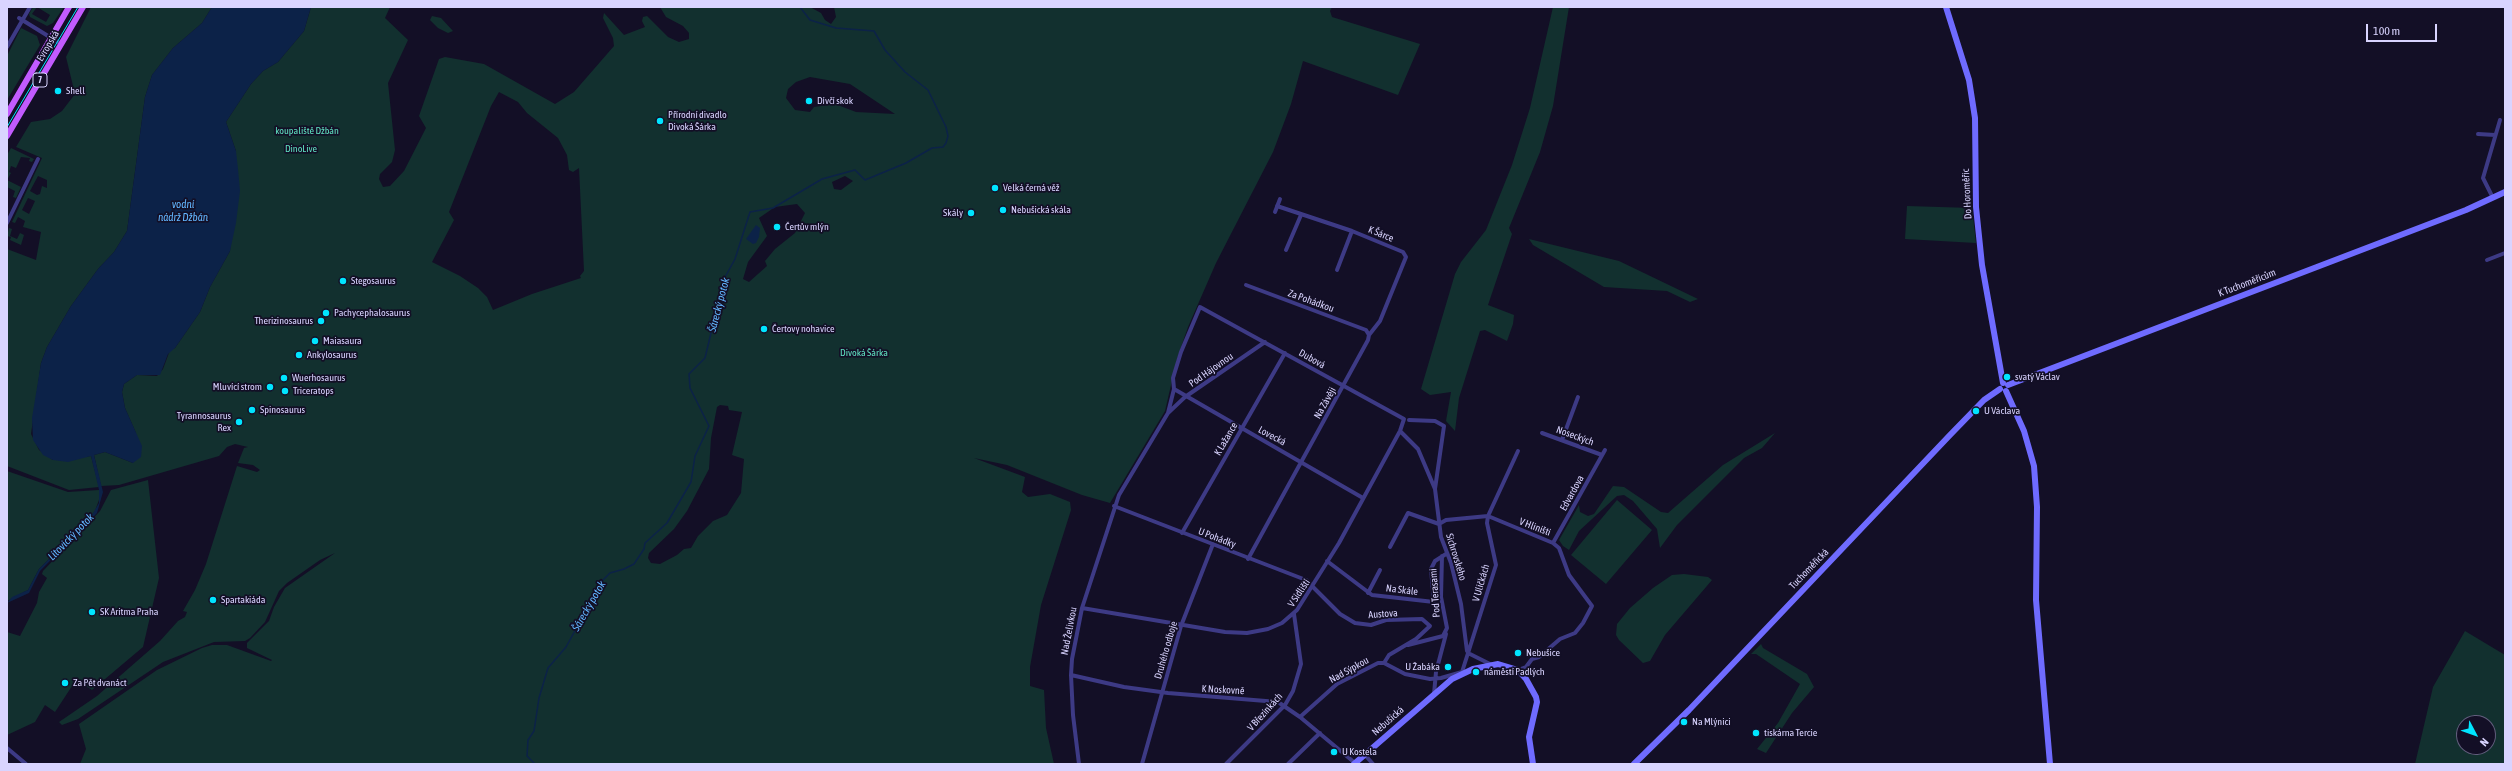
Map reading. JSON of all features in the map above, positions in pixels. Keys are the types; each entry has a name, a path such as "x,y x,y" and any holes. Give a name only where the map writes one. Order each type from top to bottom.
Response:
{"main road":[{"name":"Evropská","path":"7,114 69,7"},
{"name":"Evropská","path":"7,136 83,7"}],"street":[{"path":"7,47 20,19 30,7"},
{"name":"Do Horoměřic","path":"1946,7 1970,80 1975,118 1976,207 1982,265 2004,387 2024,431 2034,466 2037,507 2036,600 2050,764"},
{"path":"20,19 61,44"},
{"path":"2493,198 2483,178 2500,120"},
{"path":"2478,134 2495,135"},
{"path":"7,222 38,159"},
{"name":"K Tuchoměřicům","path":"2004,387 2493,198 2505,192"},
{"path":"1275,212 1280,199"},
{"name":"K Šárce","path":"1277,206 1352,231 1403,252"},
{"path":"1286,250 1301,215"},
{"name":"K Šárce","path":"1337,270 1352,231"},
{"name":"Na Závěji","path":"1248,560 1344,386 1369,335 1383,314 1406,257 1403,252"},
{"path":"2487,260 2505,253"},
{"name":"Za Pohádkou","path":"1246,285 1366,330 1369,335"},
{"name":"Dubová","path":"1200,307 1403,418 1404,423 1400,431"},
{"name":"Pod Hájovnou","path":"1168,413 1174,389 1173,378 1181,352 1200,307"},
{"name":"Pod Hájovnou","path":"1114,506 1132,470 1168,413 1185,398 1265,342"},
{"name":"K Lažance","path":"1182,533 1284,353"},
{"name":"Tuchoměřická","path":"1634,764 1689,710 1950,434 1984,400 2004,387"},
{"name":"Lovecká","path":"1174,389 1185,398 1302,461 1363,498"},
{"path":"1562,440 1578,397"},
{"name":"Sichrovského","path":"1409,420 1435,420 1444,426 1435,489 1444,555 1452,563 1461,604 1468,653"},
{"name":"Sichrovského","path":"1400,431 1418,448 1435,489"},
{"name":"V Sídlišti","path":"1082,608 1180,626 1247,633 1268,629 1282,623 1294,614 1313,585 1400,431"},
{"name":"Noseckých","path":"1542,433 1602,455"},
{"name":"Edvardova","path":"1553,543 1605,450"},
{"name":"V Uličkách","path":"1468,653 1496,565 1487,523 1488,516 1518,451"},
{"name":"U Pohádky","path":"1114,506 1213,544 1248,560 1306,580 1313,585"},
{"name":"Nad Želivkou","path":"1079,764 1071,675 1072,659 1082,608 1114,506"},
{"path":"1390,547 1406,514 1439,524"},
{"name":"V Hliništi","path":"1439,524 1446,520 1488,516 1553,543 1558,548 1574,584 1592,606 1583,624 1575,633 1560,639 1539,657 1532,660 1526,667 1518,670"},
{"name":"Druhého odboje","path":"1142,764 1180,626 1213,544"},
{"name":"Na Skále","path":"1380,570 1368,593 1434,602 1431,569 1435,560 1444,555"},
{"name":"Pod Terasami","path":"1436,677 1447,628 1442,597 1444,555"},
{"path":"1327,561 1368,593"},
{"name":"Austova","path":"1313,585 1340,614 1355,623 1371,625 1386,620 1422,620 1430,626 1406,646 1389,655 1384,662"},
{"name":"V Březinkách","path":"1228,763 1285,705 1293,691 1301,664 1294,614"},
{"name":"Pod Terasami","path":"1406,646 1444,636 1447,628"},
{"path":"1434,694 1462,672 1468,653 1492,665"},
{"name":"Nad Sýpkou","path":"1300,717 1337,684 1373,665 1384,662 1405,674 1430,679 1436,677"},
{"path":"1434,694 1436,677 1442,678 1492,665 1507,666 1518,670 1530,685 1537,702 1529,737 1533,764"},
{"name":"K Noskovně","path":"1071,675 1124,687 1162,692 1272,701 1285,705 1355,764"},
{"name":"Nebušická","path":"1355,764 1434,694"},
{"path":"1288,764 1320,733"},
{"path":"7,748 26,764"},
{"path":"1365,755 1373,764"},
{"path":"1079,764 1085,764"}],"green space":[{"path":"33,7 37,7 64,7 53,23 47,26 30,17 29,14","holes":["37,7 50,15 46,22 32,14"]},
{"path":"91,7 212,7 202,23 173,48 152,75 145,97 127,231 114,252 98,269 71,306 47,347 41,363 31,434 39,450 53,460 91,456 99,487 69,490 7,466 7,249 36,260 41,232 23,227 25,221 18,217 15,223 12,222 42,158 16,147 31,122 50,119 62,111 75,94 66,57","holes":["38,176 47,180 47,188 42,186 40,194 37,195 30,191","28,198 35,201 29,214 22,210"]},
{"name":"Divoká Šárka","path":"311,7 390,7 385,18 408,40 388,83 395,150 392,162 380,174 379,179 383,187 390,186 404,171 426,128 419,116 439,59 445,57 484,64 555,104 574,92 614,46 613,38 603,18 604,13 624,35 645,27 642,21 643,17 647,16 668,37 679,42 689,39 689,33 683,26 666,17 660,7 810,7 821,13 825,20 831,24 836,17 834,7 1332,7 1330,11 1332,17 1420,44 1398,95 1303,61 1291,104 1273,152 1216,263 1188,327 1177,359 1165,411 1110,503 1082,495 1007,465 974,458 1025,477 1022,492 1028,497 1050,494 1070,502 1071,510 1041,605 1030,667 1030,686 1044,690 1046,728 1054,764 80,764 86,749 79,724 157,670 202,648 212,645 227,645 271,661 272,660 247,648 247,643 269,621 274,607 285,588 335,553 320,560 287,583 279,591 265,622 250,638 245,641 214,642 163,662 78,719 62,725 59,722 97,696 160,641 178,621 185,617 187,612 183,611 195,590 206,564 237,466 257,472 260,470 253,465 238,463 244,448 248,447 235,444 227,447 219,456 119,485 101,486 94,455 105,452 133,463 136,433 125,408 122,392 124,384 137,375 157,376 163,369 170,350 175,348 200,312 210,287 230,251 236,151 226,122 251,84 263,71 278,62 304,31","holes":["810,77 850,84 895,114 856,112 835,104 814,107 810,112 795,110 786,98 788,89 796,82","499,92 518,102 527,113 558,138 567,155 569,170 573,172 579,168 584,271 580,276 581,278 532,294 493,310 487,297 478,288 460,276 432,262 454,220 449,212 491,106","845,176 853,181 841,190 834,189 832,182","797,204 805,213 795,233 775,249 765,261 767,266 749,282 743,279 748,262 767,236 759,218 775,207","720,405 728,406 729,410 742,412 732,455 744,459 741,493 727,515 713,521 698,536 691,548 684,549 677,555 660,564 651,563 648,558 649,553 674,529 687,511 709,469 711,438 717,407"]},
{"path":"1553,7 1569,7 1553,106 1540,152 1509,228 1512,234 1488,305 1514,315 1513,324 1507,341 1485,330 1480,331 1459,398 1455,431 1446,421 1451,392 1430,395 1421,389 1455,274 1461,262 1486,230 1512,165 1530,108"},
{"path":"432,16 441,18 453,31 448,33 438,28 430,20"},
{"path":"21,28 37,36 40,45 7,100 7,56"},
{"path":"11,148 34,159 32,162 29,161 30,158 21,157 16,168 11,166 9,172 11,173 7,180 7,155"},
{"path":"7,180 21,187 16,198 13,197 15,191 7,187"},
{"path":"1907,206 1972,208 1976,243 1905,239"},
{"path":"9,228 12,229 10,236 17,239 20,233 24,235 21,245 10,240 11,237 7,236"},
{"path":"1529,239 1619,261 1698,299 1690,302 1667,291 1604,287 1533,245"},
{"path":"1775,433 1762,448 1744,458 1677,525 1660,548 1657,529 1633,501 1624,495 1617,496 1579,531 1569,550 1563,546 1559,540 1579,505 1580,512 1588,516 1594,514 1613,486 1624,487 1661,512 1668,513 1723,465"},
{"path":"7,471 68,492 99,490 100,497 95,511 90,518 39,569 28,590 7,601"},
{"name":"SK Aritma Praha","path":"148,480 159,578 143,647 92,690 76,680 55,712 45,705 35,722 7,735 7,632 20,636 37,603 39,592 47,578 42,574 43,571 100,511 111,490"},
{"path":"1617,500 1652,530 1606,584 1571,555"},
{"path":"1684,574 1708,577 1712,580 1665,635 1650,661 1643,663 1619,640 1616,635 1617,624 1630,608 1653,588 1672,575"},
{"path":"2465,631 2505,655 2505,764 2415,764 2433,687"},
{"path":"1761,644 1763,648 1807,674 1814,687 1792,713 1766,753 1757,749 1778,723 1800,684 1756,654 1751,654"}],"water":[{"name":"vodní nádrž Džbán","path":"212,7 311,7 304,31 278,62 263,71 251,84 226,122 236,151 238,169 240,191 236,223 230,251 210,287 200,312 175,348 168,354 160,375 137,375 124,384 122,392 125,408 142,446 141,457 133,463 105,452 94,455 103,492 97,513 40,571 29,593 7,603 12,597 28,590 39,569 90,518 99,503 99,490 91,456 68,462 53,460 43,455 33,440 32,418 41,363 47,347 71,306 98,269 114,252 127,231 145,97 152,75 173,48 202,23"},
{"path":"756,225 760,228 759,237 756,243 753,244 746,239"}],"waterway":[{"name":"Šárecký potok","path":"535,764 527,756 528,740 534,731 539,698 548,668 566,647 603,580 610,573 634,564 644,549 645,543 667,523 691,482 695,456 709,426 690,388 689,374 705,358 724,279 735,259 750,212 773,208 822,179 855,170 865,180 906,163 932,148 943,147 946,143 948,136 946,127 928,90 905,72 885,50 874,31 836,28 810,20 800,7"}],"tram line":[{"path":"7,127 78,7"}],"place":[{"name":"Shell","path":"58,91"},
{"name":"Dívčí skok","path":"809,101"},
{"name":"Přírodní divadlo Divoká Šárka","path":"660,121"},
{"name":"Velká černá věž","path":"995,188"},
{"name":"Nebušická skála","path":"1003,210"},
{"name":"Skály","path":"971,213"},
{"name":"Čertův mlýn","path":"777,227"},
{"name":"Stegosaurus","path":"343,281"},
{"name":"Pachycephalosaurus","path":"326,313"},
{"name":"Therizinosaurus","path":"321,321"},
{"name":"Čertovy nohavice","path":"764,329"},
{"name":"Maiasaura","path":"315,341"},
{"name":"Ankylosaurus","path":"299,355"},
{"name":"svatý Václav","path":"2007,377"},
{"name":"Wuerhosaurus","path":"284,378"},
{"name":"Mluvící strom","path":"270,387"},
{"name":"Triceratops","path":"285,391"},
{"name":"Spinosaurus","path":"252,410"},
{"name":"U Václava","path":"1976,411"},
{"name":"Tyrannosaurus Rex","path":"239,422"},
{"name":"Spartakiáda","path":"213,600"},
{"name":"SK Aritma Praha","path":"92,612"},
{"name":"Nebušice","path":"1518,653"},
{"name":"U Žabáka","path":"1448,667"},
{"name":"náměstí Padlých","path":"1476,672"},
{"name":"Za Pět dvanáct","path":"65,683"},
{"name":"Na Mlýnici","path":"1684,722"},
{"name":"tiskárna Tercie","path":"1756,733"},
{"name":"U Kostela","path":"1334,752"}],"park label":[{"name":"koupaliště Džbán","path":"307,131"},
{"name":"DinoLive","path":"301,149"}],"water label":[{"name":"Litovický potok","path":"71,537"}]}
